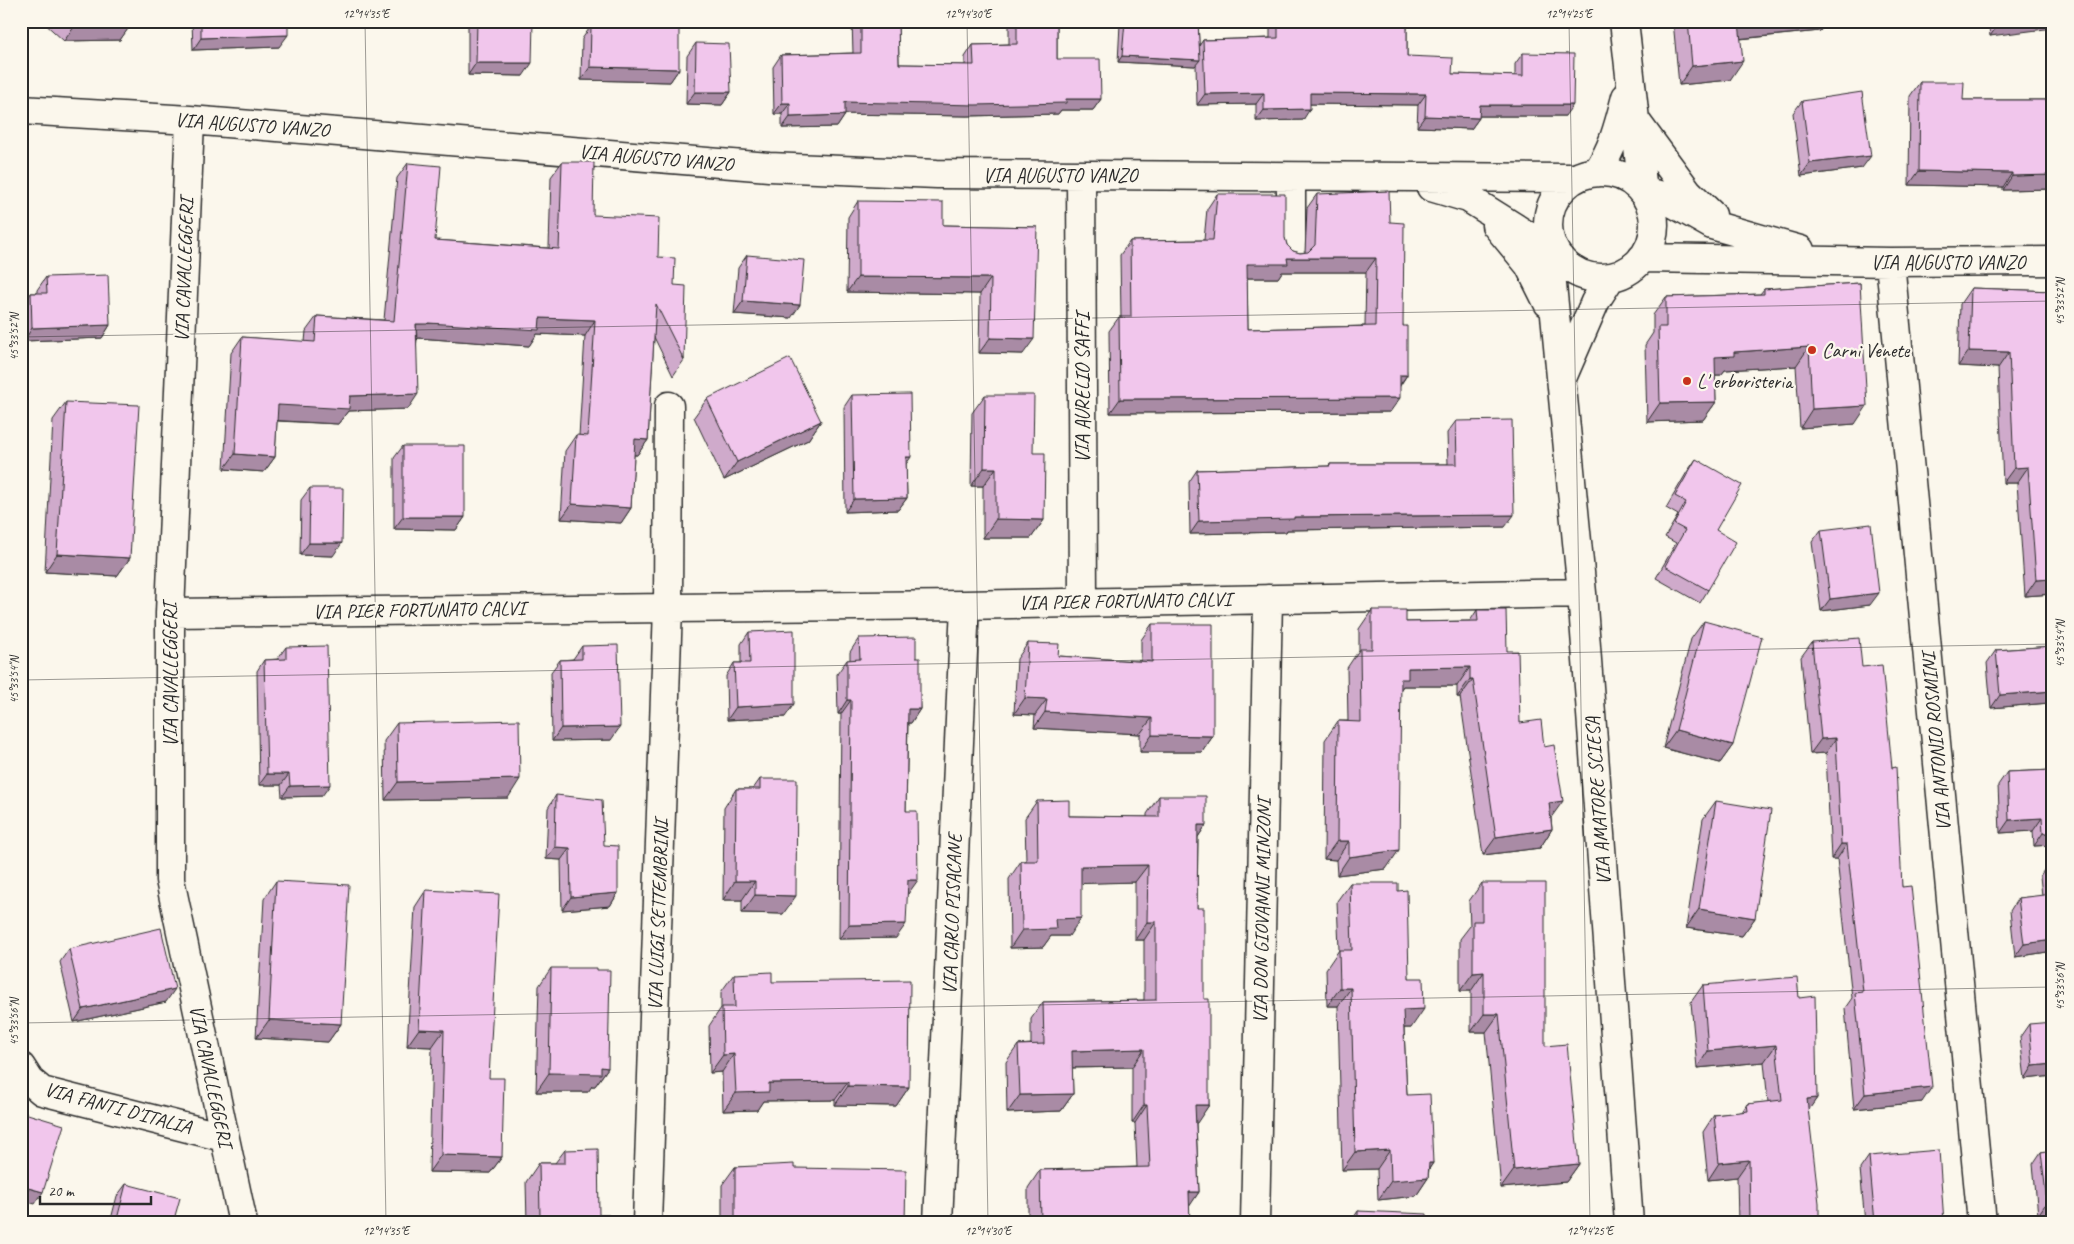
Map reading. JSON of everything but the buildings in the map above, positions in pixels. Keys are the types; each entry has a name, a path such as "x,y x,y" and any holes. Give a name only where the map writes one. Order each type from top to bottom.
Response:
{"street":[{"path":"1611,277 1628,270 1642,258 1651,243 1654,226 1651,208 1643,192 1633,117 1624,21"},
{"path":"1554,251 1548,230 1548,215 1553,200 1563,188 1586,175 1607,158 1613,145 1630,84"},
{"name":"VIA AUGUSTO VANZO","path":"21,110 190,120 769,167 937,174 1406,179 1614,173 1630,180 1643,192 1659,195 1691,215 1727,230 1843,262"},
{"path":"1633,117 1688,192 1727,230"},
{"name":"VIA CAVALLEGGERI","path":"190,120 170,613 170,880 243,1223"},
{"name":"VIA AURELIO SAFFI","path":"1081,175 1083,602"},
{"path":"1291,178 1291,252"},
{"name":"VIA AUGUSTO VANZO","path":"1406,179 1468,198 1554,251 1565,264 1579,273 1594,277 1611,277"},
{"path":"1468,198 1495,224 1529,265 1545,295 1556,324"},
{"name":"VIA AMATORE SCIESA","path":"1554,251 1551,274 1582,593 1629,1223"},
{"name":"VIA AUGUSTO VANZO","path":"1642,258 1843,262 2053,261"},
{"name":"VIA ANTONIO ROSMINI","path":"1890,262 1982,1223"},
{"name":"VIA AMATORE SCIESA","path":"1561,380 1595,302 1611,277"},
{"path":"668,607 669,406"},
{"name":"VIA PIER FORTUNATO CALVI","path":"170,613 965,605 1582,593"},
{"name":"VIA DON GIOVANNI MINZONI","path":"1256,1223 1268,599"},
{"name":"VIA CARLO PISACANE","path":"938,1223 965,605"},
{"name":"VIA LUIGI SETTEMBRINI","path":"648,1223 668,607"},
{"name":"VIA FANTI D'ITALIA","path":"21,1067 30,1081 42,1091 223,1136"}],"place":[{"name":"Carni Venete","path":"1812,350"},
{"name":"L' erboristeria","path":"1687,381"}]}
